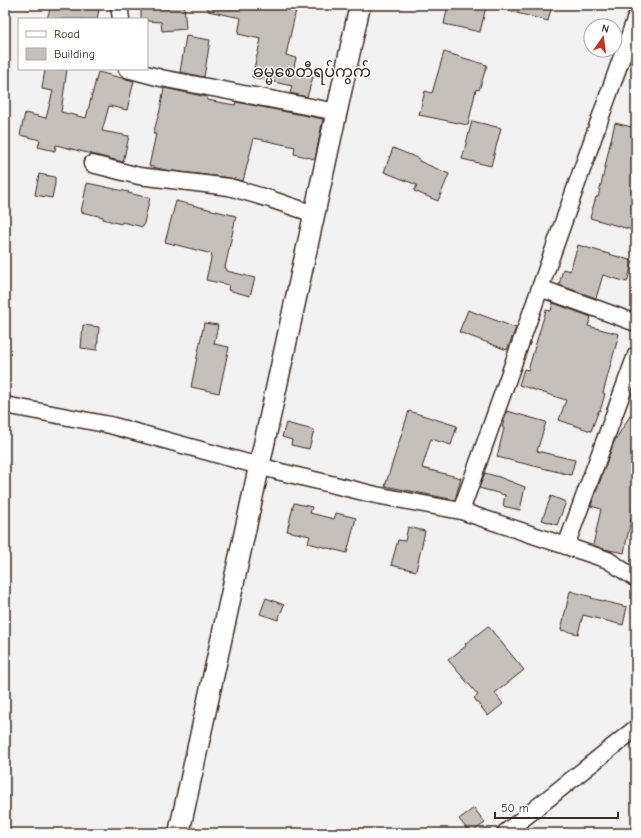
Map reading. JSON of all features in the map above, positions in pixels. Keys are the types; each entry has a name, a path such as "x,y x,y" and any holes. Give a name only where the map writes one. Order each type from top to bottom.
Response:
{"street":[{"path":"119,5 121,18"},
{"path":"179,833 360,5"},
{"path":"461,512 636,17"},
{"path":"131,70 161,78 337,112"},
{"path":"92,164 139,176 229,187 314,214"},
{"path":"540,288 636,323"},
{"path":"566,546 636,355"},
{"path":"5,405 110,425 259,466 376,495 461,512 608,560 636,579"},
{"path":"508,832 636,728"}],"building":[{"path":"51,5 100,5 97,18 47,18"},
{"path":"141,5 184,5 186,29 162,31 161,22 148,21 148,18 141,18"},
{"path":"208,5 273,5 296,10 286,55 296,58 293,72 313,77 307,97 290,93 292,86 252,77 261,39 238,34 241,18 208,11"},
{"path":"448,5 475,5 486,7 480,32 444,24"},
{"path":"505,5 552,5 548,21 505,10"},
{"path":"186,36 210,40 204,77 180,72"},
{"path":"444,52 487,65 479,90 476,89 468,125 419,115 425,91 432,93"},
{"path":"45,70 67,70 61,112 86,118 98,72 134,81 127,110 109,106 102,131 129,136 123,162 56,145 55,151 38,147 40,140 20,135 25,113 46,118 53,91 42,89"},
{"path":"164,88 207,97 207,100 235,105 236,102 323,119 315,159 294,154 295,147 254,138 243,181 165,170 149,166 156,134 153,134 160,110"},
{"path":"472,121 501,128 491,166 462,159"},
{"path":"615,123 636,128 636,231 590,218 596,197 598,197"},
{"path":"393,148 420,159 419,161 449,174 438,201 414,191 417,185 384,172"},
{"path":"39,174 55,177 52,198 35,195"},
{"path":"87,183 150,198 143,227 122,222 121,224 103,219 103,217 81,212"},
{"path":"176,201 236,216 225,268 227,271 255,278 250,296 228,290 229,285 206,280 212,254 165,242"},
{"path":"578,245 633,261 627,282 603,275 596,298 559,285 563,269 570,271"},
{"path":"553,303 591,317 588,326 619,334 603,393 605,394 600,411 599,410 591,431 559,420 566,400 519,385 524,369 528,370 546,310 551,311"},
{"path":"468,310 516,328 507,350 459,332"},
{"path":"204,323 218,325 214,344 229,347 219,393 191,387"},
{"path":"83,325 99,327 97,350 81,348"},
{"path":"636,406 636,495 624,553 593,545 601,509 591,506 614,442"},
{"path":"409,411 457,426 451,445 431,439 422,468 461,478 455,500 385,486"},
{"path":"507,411 546,422 537,451 575,460 571,475 497,457 504,428 502,427"},
{"path":"286,423 314,430 309,449 291,445 292,440 282,437"},
{"path":"485,473 525,487 520,510 503,506 505,495 479,488"},
{"path":"551,496 566,502 557,525 542,520"},
{"path":"294,503 312,507 310,513 334,519 336,513 356,518 347,553 308,543 310,536 287,531"},
{"path":"408,527 425,531 416,571 391,565 398,540 405,541"},
{"path":"570,591 627,607 623,625 583,615 578,634 561,630"},
{"path":"266,598 284,605 278,620 260,614"},
{"path":"488,626 524,670 495,693 503,704 488,716 474,698 478,695 448,660"},
{"path":"474,808 485,823 470,833 459,819"}],"district":[{"name":"ဓမ္မစေတီရပ်ကွက်","path":"312,71"}]}
